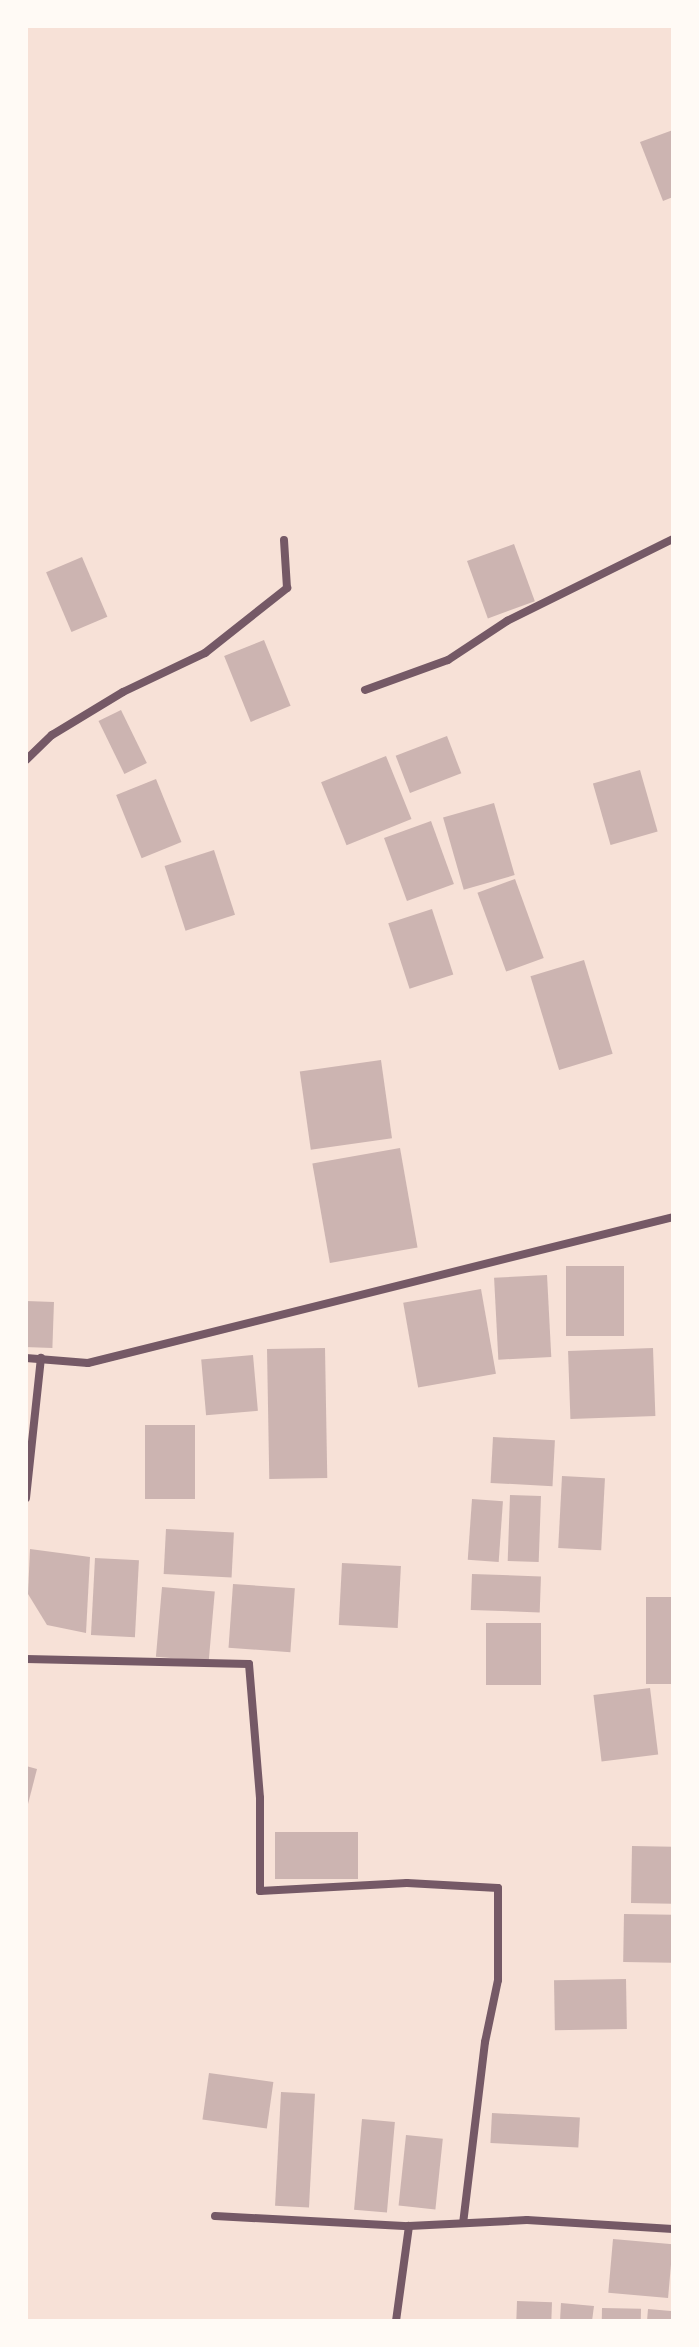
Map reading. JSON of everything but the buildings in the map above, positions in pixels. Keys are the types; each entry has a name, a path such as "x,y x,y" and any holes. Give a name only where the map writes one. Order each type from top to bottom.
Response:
{"street":[{"path":"365,690 448,660 507,621 673,539"},
{"path":"26,760 52,735 123,692 205,653 287,588 284,540"},
{"path":"26,1358 88,1363 673,1217"},
{"path":"26,1498 41,1358"},
{"path":"26,1659 249,1664 260,1798 260,1891 407,1883 498,1888 498,1980 485,2042 463,2223"},
{"path":"215,2216 409,2226 527,2220 673,2229"},
{"path":"396,2321 409,2226"}]}
